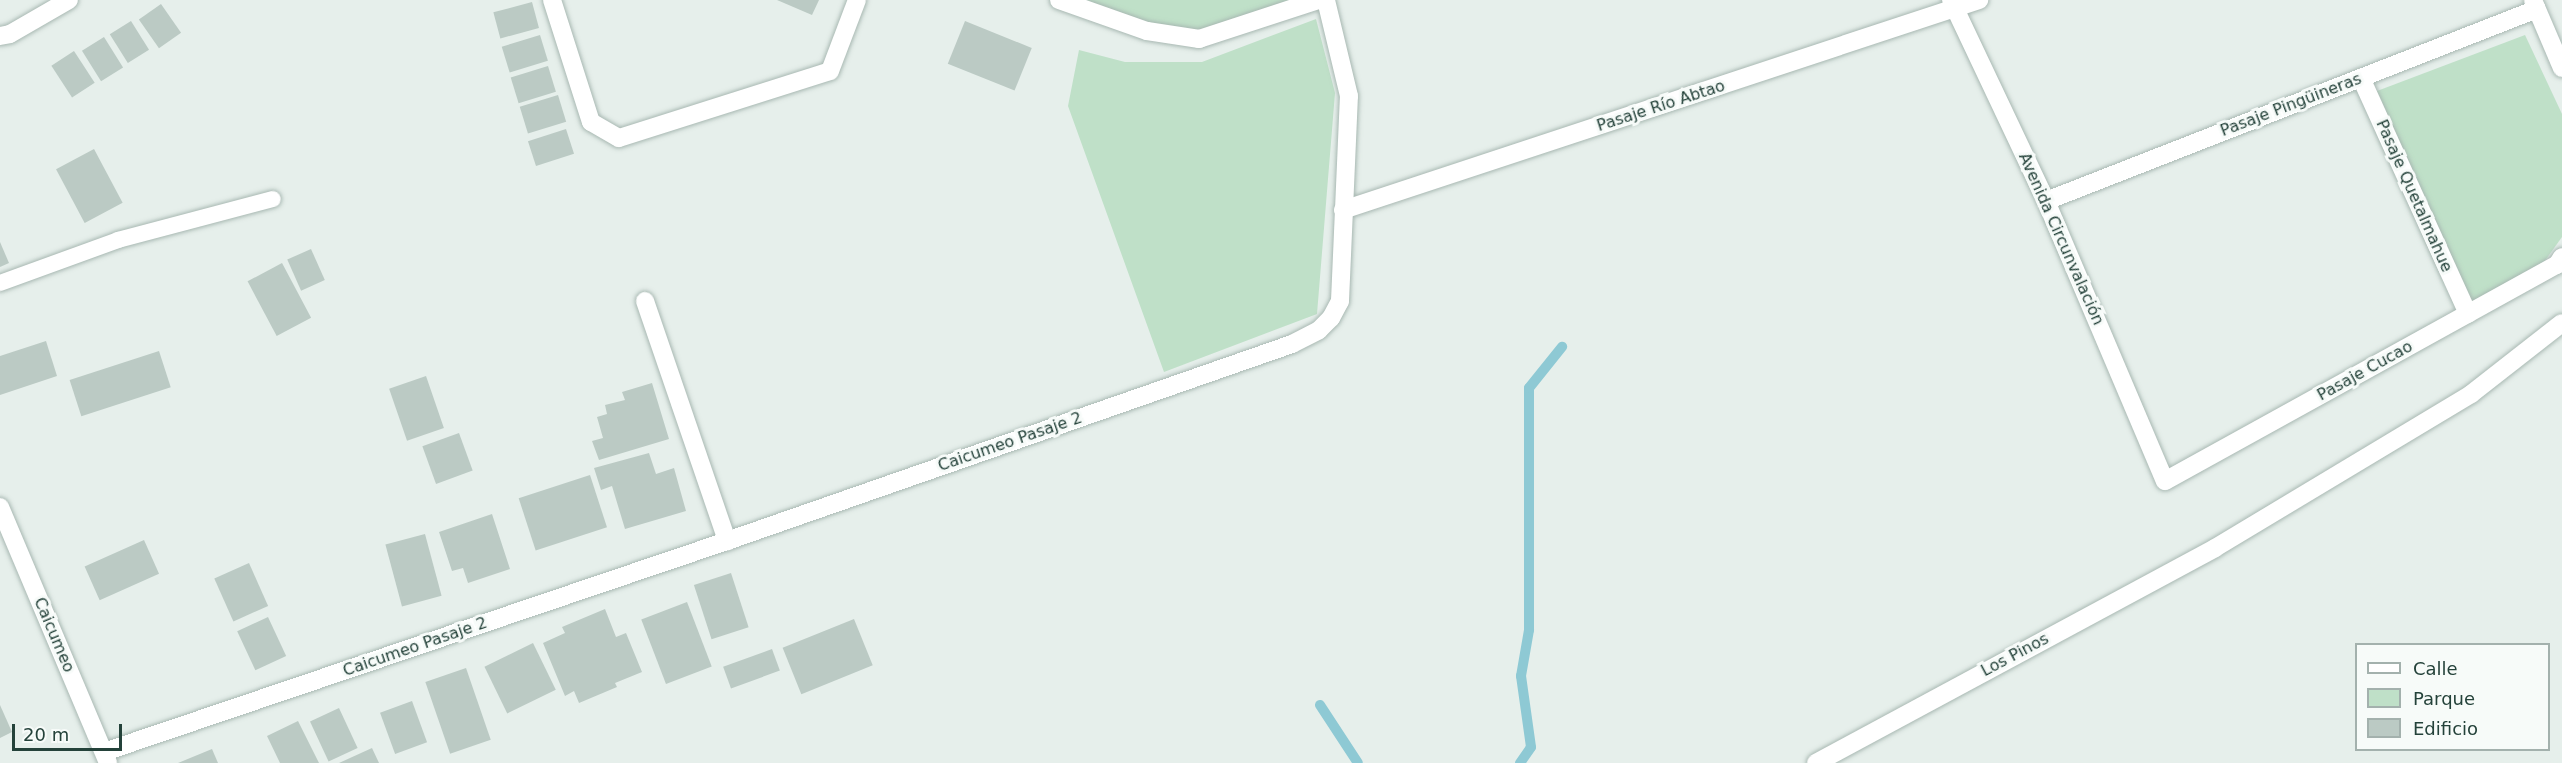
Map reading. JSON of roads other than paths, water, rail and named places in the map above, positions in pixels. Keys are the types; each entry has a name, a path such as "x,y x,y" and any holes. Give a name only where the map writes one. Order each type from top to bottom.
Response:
{"street":[{"path":"0,36 10,34 69,0"},
{"path":"552,0 591,122 619,138 830,71 857,0"},
{"path":"1059,0 1082,4 1147,31 1199,39 1318,0"},
{"name":"Caicumeo Pasaje 2","path":"106,758 1292,344 1319,330 1331,318 1340,301 1348,96 1326,0"},
{"name":"Pasaje Río Abtao","path":"1343,210 1953,5 1979,0"},
{"path":"2535,4 2562,68"},
{"name":"Pasaje Pingüineras","path":"2046,201 2361,78 2535,4"},
{"name":"Avenida Circunvalación","path":"1953,5 2046,201 2164,481"},
{"name":"Pasaje Quetalmahue","path":"2361,78 2468,314"},
{"name":"Pasaje Cucao","path":"2164,481 2557,265 2562,257"},
{"path":"645,301 727,541"},
{"name":"Los Pinos","path":"1816,763 2215,548 2471,394 2562,322"},
{"name":"Caicumeo","path":"0,507 106,758"}],"lane":[{"path":"0,283 118,240 273,199"}],"waterway":[{"path":"1520,763 1531,747 1521,676 1529,630 1529,388 1562,347"},
{"path":"1320,705 1358,763"}]}
